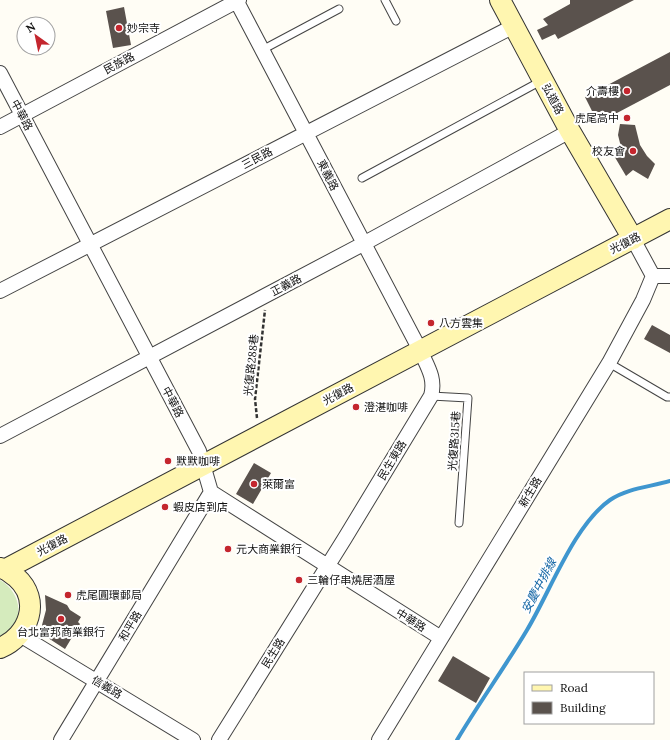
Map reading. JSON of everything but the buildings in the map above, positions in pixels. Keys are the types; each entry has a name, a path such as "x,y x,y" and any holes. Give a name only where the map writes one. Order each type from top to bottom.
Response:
{"street":[{"name":"東義路","path":"237,0 363,244 420,350"},
{"name":"民族路","path":"0,127 237,0"},
{"name":"弘道路","path":"500,0 570,131 632,239"},
{"name":"三民路","path":"0,291 514,26"},
{"name":"中華路","path":"0,73 198,451 211,492 441,638"},
{"name":"正義路","path":"0,436 363,244 570,131"},
{"name":"光復路","path":"20,635 28,620 30,607 29,600 20,581 3,569 259,437 420,350 670,219"},
{"path":"632,239 653,276 670,276"},
{"name":"新生路","path":"379,740 609,364 643,300 653,276"},
{"name":"民生東路","path":"327,567 430,396 433,379 420,350"},
{"name":"和平路","path":"61,740 211,492"},
{"name":"民生路","path":"219,740 327,567"},
{"path":"0,648 12,642 20,635"},
{"name":"信義路","path":"20,635 193,740"}],"lane":[{"path":"385,0 396,21"},
{"path":"262,50 339,9"},
{"path":"362,178 543,80"},
{"path":"609,364 670,397"},
{"name":"光復路315巷","path":"430,396 468,398 459,523"}],"path":[{"name":"光復路288巷","path":"259,437 255,399 267,295"}],"green space":[{"path":"0,580 13,592 17,600 18,617 9,631 0,636"}],"waterway":[{"name":"安慶中排線","path":"457,740 536,615 574,542 597,511 610,500 624,493 670,481"}],"place":[{"name":"妙宗寺","path":"119,28"},
{"name":"介壽樓","path":"627,91"},
{"name":"虎尾高中","path":"627,118"},
{"name":"校友會","path":"633,151"},
{"name":"八方雲集","path":"431,323"},
{"name":"澄湛咖啡","path":"356,407"},
{"name":"默默咖啡","path":"168,461"},
{"name":"萊爾富","path":"254,484"},
{"name":"蝦皮店到店","path":"165,507"},
{"name":"元大商業銀行","path":"228,549"},
{"name":"三輪仔串燒居酒屋","path":"299,580"},
{"name":"虎尾圓環郵局","path":"68,595"},
{"name":"台北富邦商業銀行","path":"61,619"}]}
